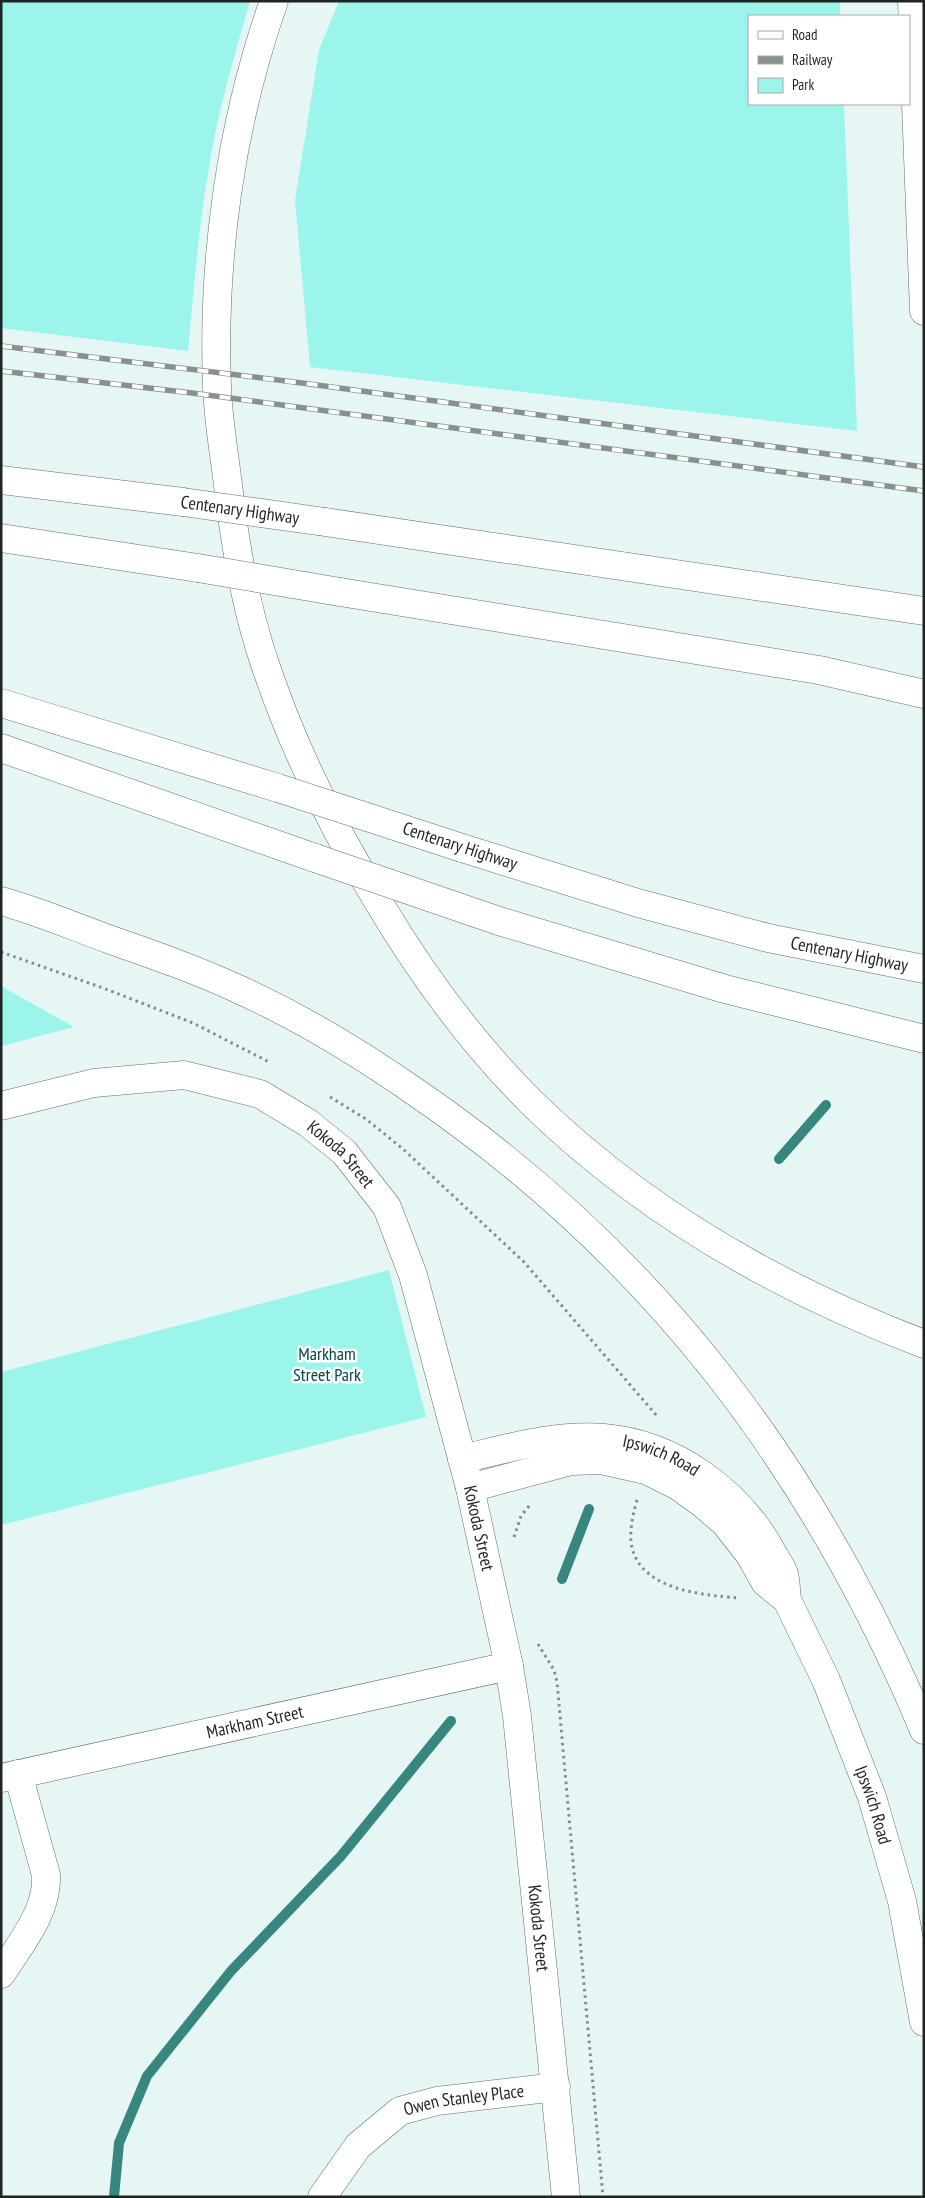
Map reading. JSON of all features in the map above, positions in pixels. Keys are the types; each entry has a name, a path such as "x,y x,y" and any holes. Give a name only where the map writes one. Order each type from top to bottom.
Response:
{"main road":[{"path":"274,1 248,86 234,150 223,232 218,301 217,387 233,529 258,642 287,725 340,839 401,940 441,998 489,1058 533,1104 594,1156 655,1204 722,1247 781,1282 860,1320 924,1344"},
{"path":"912,1 924,311"},
{"name":"Centenary Highway","path":"1,480 183,502 325,522 924,611"},
{"path":"1,538 611,635 871,681 924,694"},
{"name":"Centenary Highway","path":"1,702 638,903 750,933 924,969"},
{"path":"1,748 500,921 716,986 913,1037"},
{"path":"1,902 167,960 238,989 314,1027 463,1124 539,1186 616,1257 674,1319 721,1375 772,1444 816,1515 874,1619 924,1730"},
{"name":"Kokoda Street","path":"1,1106 94,1083 184,1075 260,1094 308,1124 344,1152 387,1207 413,1276 470,1488 509,1666 517,1716 566,2197"},
{"name":"Ipswich Road","path":"462,1459 550,1439 605,1438 636,1445 673,1457 720,1487 752,1520 784,1574 787,1600 826,1680 872,1797 902,1901 924,2022"},
{"name":"Ipswich Road","path":"470,1488 571,1461 601,1460 646,1470 678,1486 718,1517 750,1555 765,1582 787,1600"},
{"name":"Markham Street","path":"10,1776 509,1666"},
{"path":"1,1974 36,1918 46,1889 46,1875 10,1776"},
{"name":"Owen Stanley Place","path":"322,2197 358,2146 400,2111 437,2101 556,2087"}],"path":[{"path":"639,1491 632,1520 631,1542 636,1558 657,1580 679,1590 737,1598 787,1600"},
{"path":"512,1546 521,1516 532,1502"},
{"path":"536,1640 554,1670 557,1682 603,2197"}],"green space":[{"path":"1,1 250,1 223,101 210,161 200,232 188,351 1,328"},
{"path":"339,1 840,1 840,15 748,15 748,105 844,105 857,431 310,367 295,200 319,50"},
{"path":"1,986 74,1027 1,1046"},
{"name":"Markham Street Park","path":"389,1270 426,1417 1,1525 1,1372"}],"waterway":[{"path":"779,1159 826,1105"},
{"path":"562,1579 589,1509"},
{"path":"114,2197 119,2143 147,2076 231,1971 341,1856 451,1721"}],"railway":[{"path":"1,346 302,383 924,467"},
{"path":"1,371 192,393 924,491"}]}
